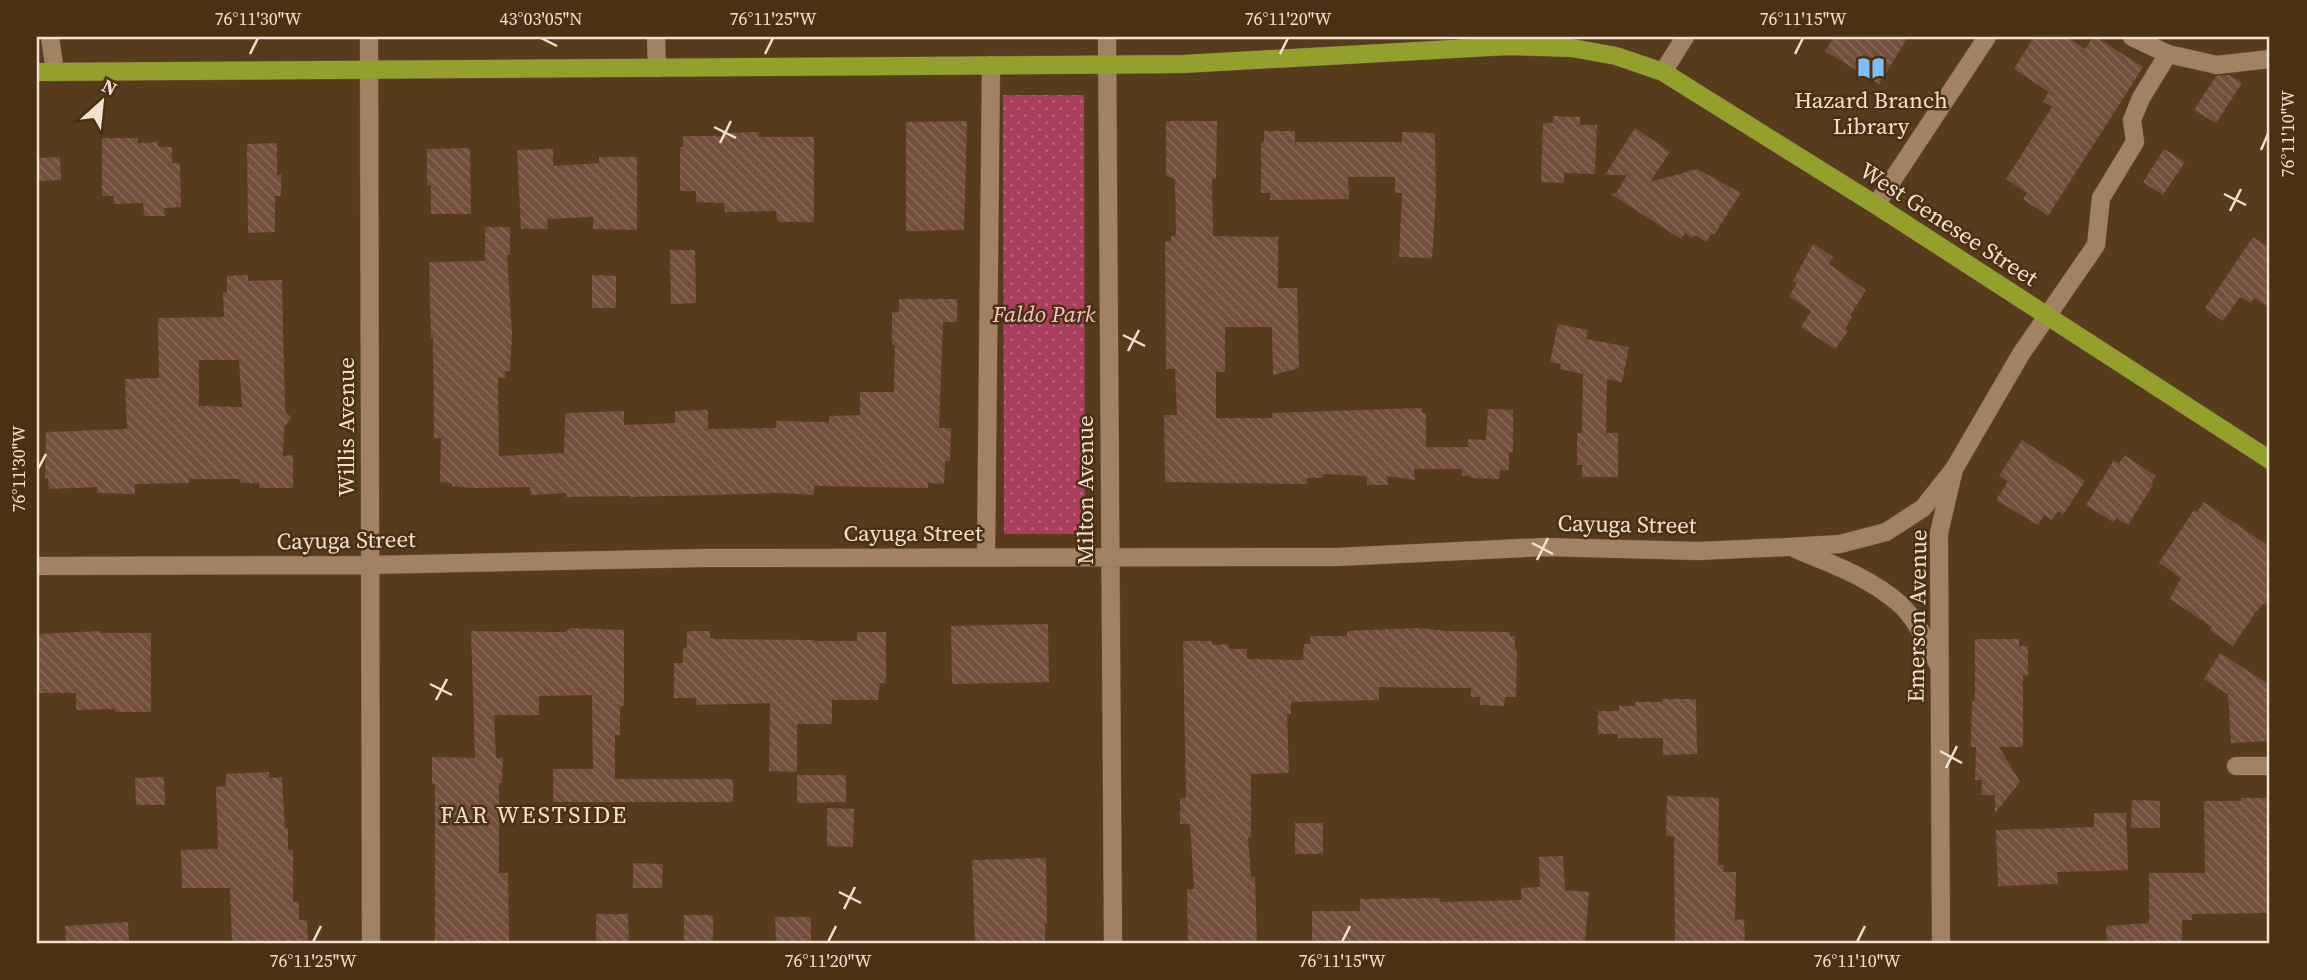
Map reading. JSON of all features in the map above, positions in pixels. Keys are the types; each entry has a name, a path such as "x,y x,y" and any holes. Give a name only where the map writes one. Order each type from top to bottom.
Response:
{"main road":[{"name":"West Genesee Street","path":"46,72 1183,64 1507,46 1572,48 1616,56 1663,72 1876,205 2270,460"}],"street":[{"path":"46,72 50,37"},
{"name":"Willis Avenue","path":"369,37 371,943"},
{"path":"656,37 657,68"},
{"name":"Milton Avenue","path":"1107,37 1113,943"},
{"path":"1663,72 1685,37"},
{"path":"1876,205 1987,37"},
{"path":"2132,37 2168,54 2217,65 2270,59"},
{"name":"Emerson Avenue","path":"1941,943 1939,533 1954,469 2045,316 2096,245 2101,198 2136,142 2132,120 2141,98 2168,54"},
{"path":"986,557 991,65"},
{"name":"Cayuga Street","path":"37,566 370,565 704,558 1337,557 1544,547 1699,551 1788,547 1840,544 1886,532 1923,508 1954,469"},
{"name":"Cayuga Street","path":"1788,547 1860,576 1901,606 1917,625 1939,668"},
{"path":"2236,766 2270,766"}],"green space":[{"name":"Faldo Park","path":"1003,95 1084,95 1085,534 1004,534"}],"building":[{"name":"Hazard Branch Library","path":"1834,37 1908,37 1879,84 1825,51"},
{"path":"2034,37 2067,37 2085,49 2093,37 2096,37 2143,67 2048,216 2023,199 2027,193 2006,179 2052,107 2043,101 2049,92 2014,69"},
{"path":"2229,75 2242,83 2216,123 2194,110 2216,76"},
{"path":"1553,116 1580,117 1580,125 1597,125 1595,174 1564,173 1564,183 1541,182 1543,123 1553,123"},
{"path":"967,121 964,230 906,231 906,122"},
{"path":"1217,121 1216,179 1212,179 1213,236 1278,237 1278,288 1297,288 1299,368 1273,375 1272,327 1225,327 1225,372 1216,372 1216,418 1272,418 1272,413 1422,408 1422,413 1426,413 1426,447 1468,447 1468,439 1486,440 1488,409 1513,410 1513,452 1509,452 1509,470 1500,470 1499,479 1462,476 1462,469 1414,469 1415,480 1387,476 1388,485 1367,485 1367,476 1323,474 1323,478 1307,478 1307,484 1165,482 1164,415 1177,415 1175,369 1166,369 1165,242 1171,241 1171,236 1176,236 1175,179 1166,176 1166,122"},
{"path":"1635,128 1670,152 1650,182 1697,169 1741,193 1714,235 1712,233 1706,242 1695,235 1692,238 1685,233 1681,239 1611,194 1616,193 1627,175 1605,175"},
{"path":"1264,131 1295,131 1295,142 1402,142 1402,132 1435,133 1436,197 1432,258 1399,257 1402,193 1395,193 1395,177 1348,177 1349,199 1270,200 1270,193 1261,193 1261,142 1264,142"},
{"path":"759,132 759,137 814,137 814,222 780,222 777,220 776,211 725,212 724,203 696,202 696,191 680,191 680,147 683,147 683,136"},
{"path":"102,138 138,138 138,143 158,142 158,147 172,147 172,163 180,163 181,207 164,208 165,216 144,216 143,203 113,204 114,196 102,196"},
{"path":"277,143 277,175 281,175 281,196 275,196 275,232 248,233 247,144"},
{"path":"470,148 471,214 431,214 431,185 427,185 427,149"},
{"path":"553,149 553,166 599,163 599,157 637,157 637,230 593,229 593,217 547,219 548,229 521,229 517,150"},
{"path":"2164,149 2185,162 2163,195 2143,182"},
{"path":"60,157 61,180 37,181 37,158"},
{"path":"485,227 510,227 510,255 507,255 512,334 510,371 505,371 505,378 498,378 499,456 564,453 565,413 624,411 624,425 675,423 675,411 708,410 708,429 776,428 776,421 829,422 829,416 860,415 860,392 894,392 895,345 892,345 892,312 899,312 899,299 957,299 957,322 943,322 939,428 951,428 950,461 945,461 944,484 928,483 928,488 814,486 814,495 778,493 566,497 566,493 531,495 530,487 471,488 440,482 441,438 434,438 429,262 485,261"},
{"path":"2253,237 2270,248 2270,308 2254,298 2251,303 2240,297 2223,321 2205,308"},
{"path":"1813,244 1833,257 1829,264 1866,290 1850,316 1852,317 1845,329 1848,331 1835,349 1801,327 1811,311 1789,296 1797,283 1793,281"},
{"path":"670,250 695,250 696,303 671,304"},
{"path":"248,275 248,281 282,280 285,411 291,418 284,427 283,456 293,455 293,488 259,488 259,483 242,483 239,479 189,479 189,483 135,484 135,494 97,493 97,487 49,489 48,478 45,478 46,432 127,429 125,379 159,378 158,318 224,317 223,293 227,292 227,276","holes":["199,360 239,360 242,407 199,406"]},
{"path":"592,275 616,276 616,308 592,308"},
{"path":"1558,324 1588,330 1586,339 1629,347 1622,382 1607,379 1606,433 1618,433 1618,477 1582,477 1582,465 1577,465 1577,433 1582,433 1583,374 1560,369 1561,364 1550,362"},
{"path":"2022,440 2085,481 2063,515 2058,511 2052,520 2044,515 2038,525 1996,500 2008,481 1999,476"},
{"path":"2124,455 2156,476 2128,525 2116,518 2113,522 2086,505 2114,460 2119,464"},
{"path":"2204,502 2270,547 2270,603 2263,604 2255,613 2233,646 2210,630 2212,627 2170,599 2181,578 2159,563 2194,510 2197,512"},
{"path":"1048,624 1049,682 952,684 951,626"},
{"path":"570,628 624,630 624,706 620,706 620,735 615,735 615,779 733,779 733,802 553,802 553,769 593,769 592,695 539,696 539,715 494,715 496,758 503,758 502,783 499,783 499,873 508,873 509,943 435,943 435,784 432,784 432,757 475,758 471,631 566,632"},
{"path":"1417,628 1510,632 1510,636 1515,636 1517,650 1516,697 1505,697 1504,706 1480,705 1480,697 1471,697 1471,688 1379,687 1379,700 1291,702 1291,714 1287,714 1289,773 1251,774 1251,837 1248,837 1251,877 1255,877 1257,943 1188,943 1187,889 1194,889 1190,824 1180,824 1180,798 1186,798 1183,641 1212,641 1212,645 1228,644 1229,649 1247,649 1247,659 1303,660 1304,644 1310,644 1310,636 1347,636 1347,631"},
{"path":"100,631 151,633 151,712 76,710 76,693 37,693 37,634"},
{"path":"687,631 710,631 710,638 719,639 814,641 857,641 857,632 886,632 886,683 880,683 878,700 832,700 832,724 797,724 797,772 769,771 770,703 696,705 696,698 674,698 674,663 683,663 683,648 687,648"},
{"path":"1975,639 2019,639 2019,646 2028,646 2028,675 2023,675 2023,745 1999,747 2020,782 1995,813 1995,795 1981,795 1982,780 1975,780 1976,747 1971,747 1972,701 1975,701"},
{"path":"2220,653 2270,685 2270,741 2231,743 2228,694 2204,679"},
{"path":"1662,699 1696,699 1697,754 1663,755 1663,738 1618,738 1618,734 1598,734 1598,711 1619,711 1619,706 1635,706 1635,702 1662,702"},
{"path":"269,772 269,778 282,777 288,850 293,850 293,902 299,902 299,920 307,920 308,943 232,943 230,888 182,888 181,850 218,849 216,787 226,786 226,774"},
{"path":"797,775 846,775 846,802 797,803"},
{"path":"164,777 165,805 136,805 135,778"},
{"path":"1667,796 1719,798 1718,865 1724,865 1723,872 1736,872 1735,920 1744,919 1745,943 1675,943 1674,837 1666,835"},
{"path":"2241,798 2270,798 2270,913 2192,914 2192,920 2182,920 2182,943 2107,943 2106,926 2149,923 2149,873 2205,873 2204,801 2241,801"},
{"path":"2132,800 2160,801 2160,828 2131,828"},
{"path":"827,808 854,809 853,847 827,846"},
{"path":"2094,813 2126,813 2128,870 2057,872 2058,884 1998,886 1996,830 2094,827"},
{"path":"1295,823 1323,823 1323,854 1295,854"},
{"path":"1563,856 1565,890 1589,892 1585,943 1312,943 1312,911 1360,911 1360,899 1440,898 1440,902 1521,900 1521,888 1540,887 1539,857"},
{"path":"1046,858 1045,943 975,943 972,860"},
{"path":"633,863 663,864 662,888 633,888"},
{"path":"596,914 628,914 629,943 596,943"},
{"path":"684,915 713,915 713,943 684,943"},
{"path":"775,917 811,917 811,943 776,943"},
{"path":"128,922 129,943 66,943 65,926"}],"place":[{"name":"Hazard Branch Library","path":"1871,68"}],"district":[{"name":"FAR WESTSIDE","path":"534,814"}]}
